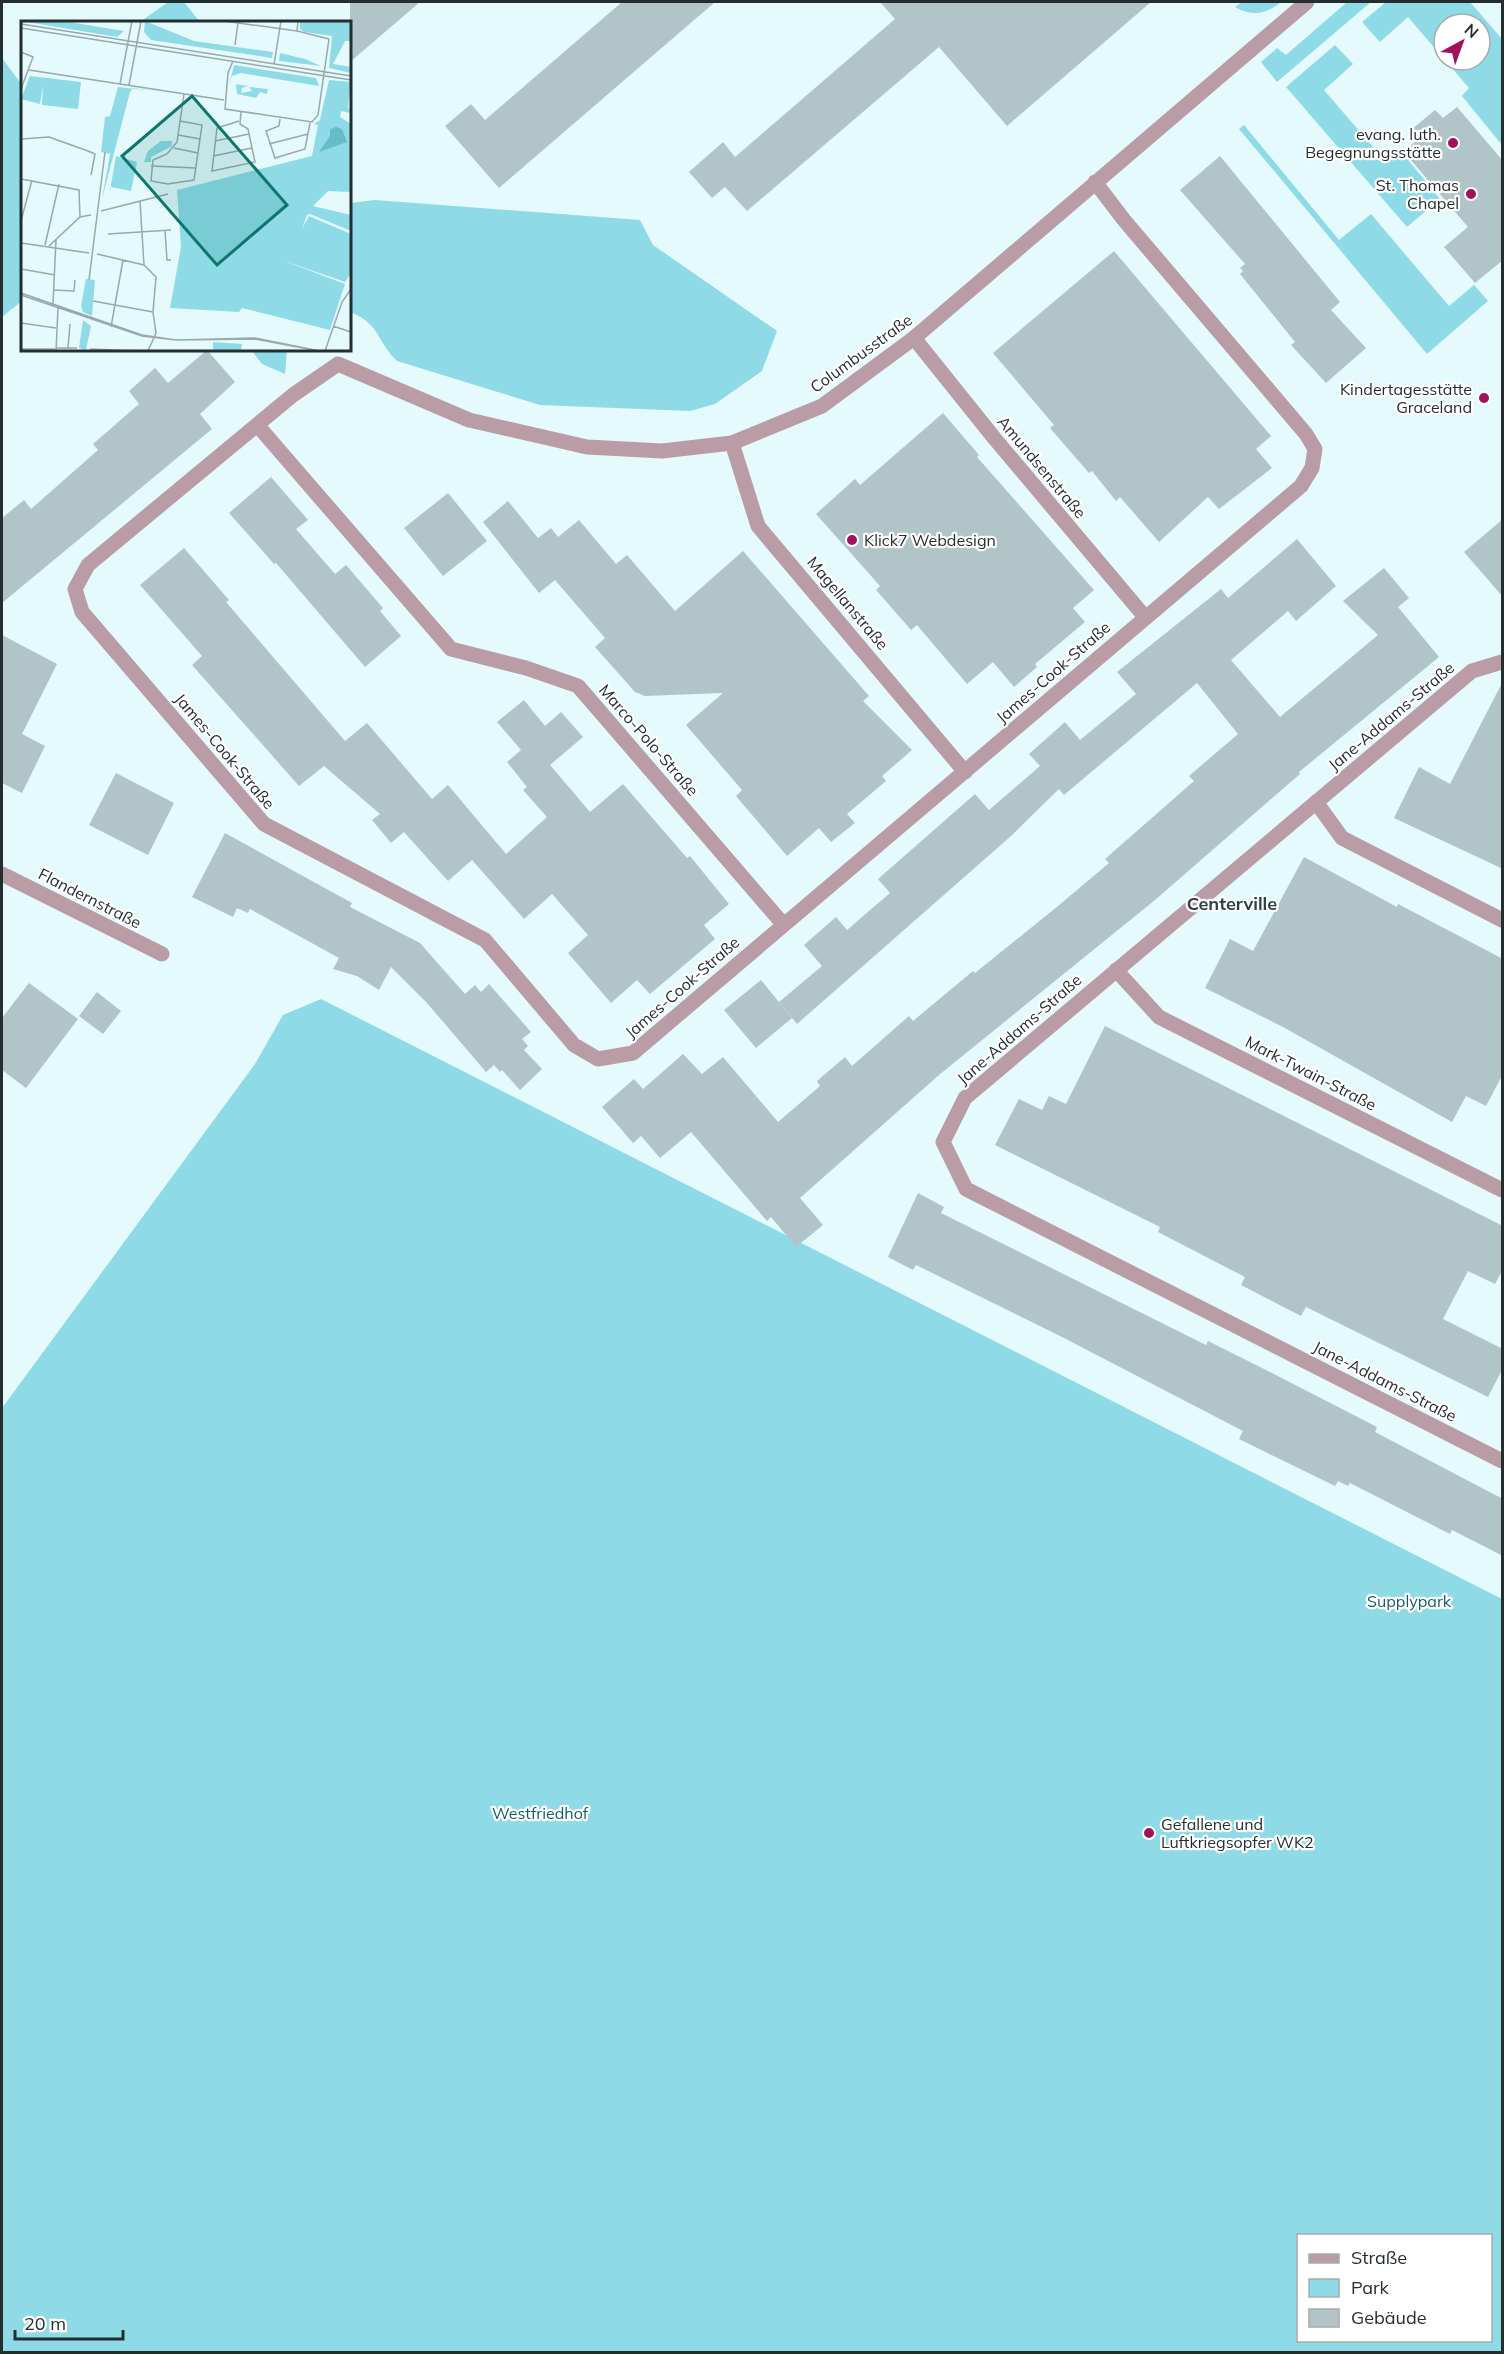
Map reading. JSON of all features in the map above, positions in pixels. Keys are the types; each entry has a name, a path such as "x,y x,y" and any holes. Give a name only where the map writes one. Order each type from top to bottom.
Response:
{"street":[{"name":"Columbusstraße","path":"338,364 469,420 586,447 662,451 732,443 822,406 914,338 1307,2"},
{"name":"James-Cook-Straße","path":"338,364 293,395 88,565 75,589 82,612 264,824 485,940 574,1045 598,1059 633,1053 1301,486 1312,468 1315,449 1306,434 1124,220 1095,182"},
{"name":"Amundsenstraße","path":"914,338 995,439 1145,617"},
{"name":"Marco-Polo-Straße","path":"258,426 451,649 526,668 578,686 783,924"},
{"name":"Magellanstraße","path":"732,443 758,526 965,772"},
{"name":"Jane-Addams-Straße","path":"1503,662 1472,671 965,1098 943,1142 966,1189 1503,1461"},
{"path":"1316,802 1342,838 1503,920"},
{"name":"Flandernstraße","path":"2,874 162,954"},
{"name":"Mark-Twain-Straße","path":"1116,970 1159,1017 1503,1190"}],"green space":[{"path":"168,2 184,2 199,21 141,21"},
{"path":"1242,2 1281,2 1270,9 1254,13 1235,7"},
{"path":"1347,2 1371,2 1277,82 1261,62 1277,48 1286,55"},
{"path":"1386,2 1470,2 1479,12 1432,12 1432,45 1408,17 1380,42 1362,22"},
{"path":"1492,27 1502,39 1502,145 1462,96 1469,88 1455,72 1492,72"},
{"path":"1335,45 1353,64 1324,90 1385,161 1400,150 1440,199 1407,227 1286,87"},
{"path":"2,58 21,84 21,302 2,317"},
{"path":"1244,125 1339,240 1371,214 1449,306 1474,285 1488,301 1427,354 1239,129"},
{"path":"375,200 640,220 653,245 777,331 762,371 715,404 690,411 540,405 397,361 373,328 351,312 351,203"},
{"path":"252,351 287,351 285,374 262,364"},
{"name":"Westfriedhof","path":"321,999 1502,1599 1502,2352 2,2352 2,1408 255,1064 283,1015"}],"building":[{"path":"350,2 420,2 351,61"},
{"path":"622,2 715,2 499,188 445,126 471,104 485,120"},
{"path":"880,2 1151,2 1007,126 939,47 747,211 725,187 712,198 689,172 723,142 735,157 895,19"},
{"name":"St. Thomas Chapel","path":"1457,107 1503,161 1503,260 1475,283 1444,247 1468,227 1404,152 1418,139 1411,130 1435,110 1443,118"},
{"path":"1220,156 1340,302 1331,310 1366,348 1326,383 1291,345 1295,342 1240,274 1243,271 1240,268 1245,264 1180,190"},
{"path":"1114,251 1271,436 1256,449 1272,468 1219,509 1208,497 1159,542 1120,497 1116,501 1092,471 1089,473 1050,428 1054,425 993,353"},
{"path":"206,351 235,382 200,414 212,429 2,603 2,518 24,500 31,509 98,450 93,444 139,404 129,391 155,368 168,383"},
{"path":"943,413 979,455 977,457 1094,590 1073,608 1085,622 1035,664 1037,667 1014,687 993,662 967,684 917,625 911,630 876,590 880,586 816,514 855,479 860,485"},
{"path":"271,477 308,520 296,529 335,574 346,565 383,608 380,611 401,636 365,667 276,563 274,564 229,513"},
{"path":"448,493 487,541 443,576 404,528"},
{"path":"508,501 538,538 551,528 558,537 579,520 616,564 627,555 675,611 743,551 869,696 863,701 912,750 882,776 886,781 847,814 855,823 831,842 819,828 787,856 736,796 742,790 686,725 723,693 645,696 635,692 595,647 605,638 555,580 539,593 483,522"},
{"path":"1503,519 1503,597 1464,552"},
{"path":"1297,539 1336,586 1296,621 1288,611 1231,660 1280,717 1378,635 1343,601 1384,568 1409,598 1398,607 1439,657 1299,772 1300,774 1155,900 939,1075 800,1198 823,1225 796,1247 771,1217 767,1221 691,1132 660,1158 641,1136 633,1143 602,1107 634,1079 643,1089 683,1054 702,1074 723,1057 778,1122 820,1086 817,1081 845,1057 852,1066 909,1016 913,1021 1109,863 1105,859 1194,781 1189,776 1238,734 1197,683 1064,795 1059,789 1011,836 797,1024 779,1002 822,966 804,945 836,917 847,930 890,893 878,879 975,794 989,810 1040,766 1029,754 1065,722 1080,740 1136,694 1117,672 1221,589 1228,598"},
{"path":"184,548 229,600 226,602 345,741 367,723 432,799 448,785 506,854 547,817 523,790 527,787 507,762 521,750 497,722 524,700 545,726 561,712 583,737 550,765 590,812 623,784 687,858 690,856 729,904 704,925 715,939 650,994 637,980 611,1003 568,953 588,935 552,894 524,919 472,860 448,881 404,832 391,843 372,820 380,814 324,766 299,786 192,665 202,656 140,585"},
{"path":"2,635 57,664 22,734 45,746 22,793 2,783"},
{"path":"1503,681 1503,869 1394,818 1419,767 1450,784"},
{"path":"116,773 174,803 148,855 89,825"},
{"path":"225,833 352,903 350,907 420,943 465,994 475,985 481,992 489,984 531,1032 522,1039 528,1046 524,1050 542,1069 520,1090 502,1070 500,1072 494,1065 486,1072 427,1003 391,967 379,990 357,976 333,969 339,958 250,909 248,913 237,908 233,917 192,897"},
{"path":"1304,857 1397,907 1398,904 1503,959 1503,1074 1486,1106 1466,1096 1452,1122 1283,1027 1205,988 1230,939 1253,951"},
{"path":"761,980 792,1018 756,1048 724,1010"},
{"path":"29,983 78,1019 26,1088 2,1070 2,1018"},
{"path":"97,992 121,1011 103,1034 79,1016"},
{"path":"1105,1026 1503,1226 1503,1269 1495,1284 1468,1271 1443,1319 1503,1349 1503,1368 1488,1397 1306,1307 1301,1316 1241,1285 1245,1277 1158,1232 1160,1227 995,1145 1019,1099 1042,1110 1049,1096 1066,1104"},
{"path":"918,1193 944,1207 941,1213 1206,1345 1208,1341 1272,1373 1377,1427 1375,1432 1503,1499 1503,1556 1452,1530 1450,1534 1350,1483 1348,1486 1338,1481 1335,1486 1239,1439 1243,1431 1062,1337 916,1265 913,1270 888,1257"}],"place":[{"name":"evang. luth. Begegnungsstätte","path":"1453,143"},
{"name":"St. Thomas Chapel","path":"1471,194"},
{"name":"Kindertagesstätte Graceland","path":"1484,398"},
{"name":"Klick7 Webdesign","path":"852,540"},
{"name":"Gefallene und Luftkriegsopfer WK2","path":"1149,1833"}],"district":[{"name":"Centerville","path":"1232,904"}],"park label":[{"name":"Supplypark","path":"1409,1601"}]}
